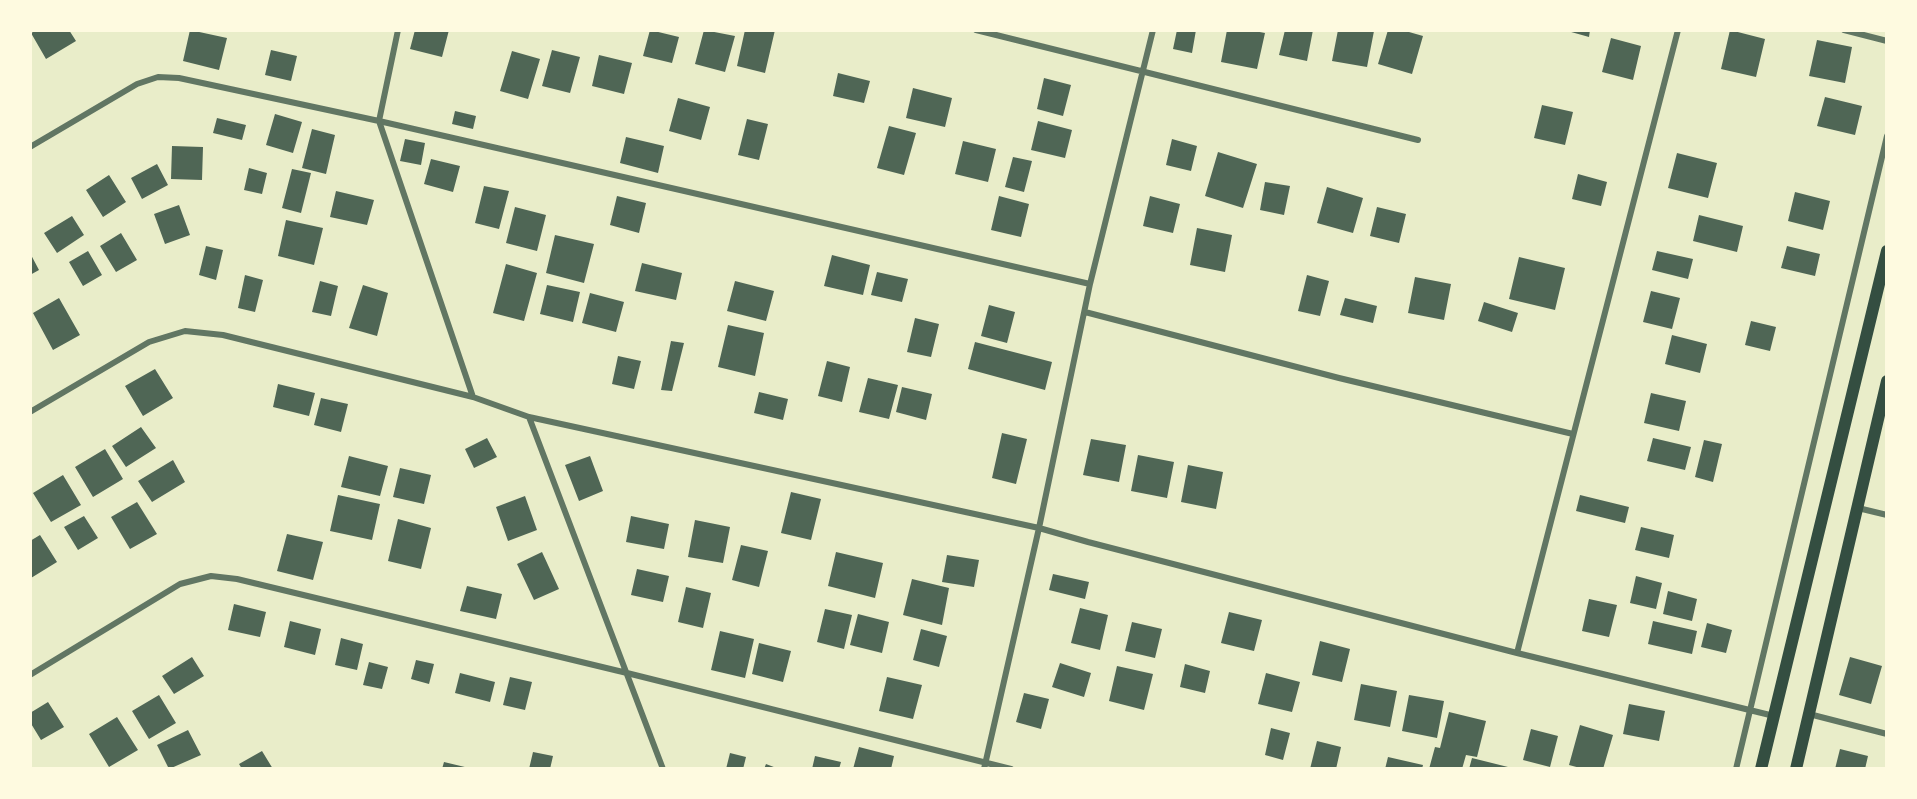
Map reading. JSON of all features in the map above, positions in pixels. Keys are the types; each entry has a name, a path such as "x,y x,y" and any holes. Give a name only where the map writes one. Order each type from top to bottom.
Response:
{"main road":[{"path":"1761,769 1887,251"},
{"path":"1796,769 1887,381"}],"street":[{"path":"398,30 379,121 473,397"},
{"path":"976,30 1418,140"},
{"path":"985,766 1039,528 1090,284 1153,30"},
{"path":"1517,653 1678,30"},
{"path":"1844,30 1887,41"},
{"path":"30,147 137,84 158,77 179,78 379,121 1090,284"},
{"path":"1736,769 1887,136"},
{"path":"1084,312 1339,378 1573,434"},
{"path":"30,412 149,342 185,331 224,335 473,397 530,417 1039,528 1517,653 1774,716"},
{"path":"530,417 663,769"},
{"path":"1858,508 1887,515"},
{"path":"30,675 180,584 211,576 237,579 627,673 985,766 1011,769"},
{"path":"1809,714 1887,734"}],"building":[{"path":"37,30 69,30 76,41 46,59 31,33"},
{"path":"190,30 227,38 219,70 183,61"},
{"path":"415,30 449,30 442,57 410,49"},
{"path":"650,30 679,37 672,63 643,56"},
{"path":"704,30 735,36 725,72 695,64"},
{"path":"745,30 775,30 765,73 737,66"},
{"path":"1177,30 1196,30 1192,53 1173,49"},
{"path":"1227,30 1265,33 1257,69 1221,62"},
{"path":"1285,30 1313,30 1307,61 1279,55"},
{"path":"1338,30 1374,31 1367,67 1332,61"},
{"path":"1388,30 1402,30 1423,36 1412,74 1378,64"},
{"path":"1564,30 1590,30 1589,37"},
{"path":"1730,30 1765,39 1756,77 1721,69"},
{"path":"1611,38 1641,46 1633,80 1602,72"},
{"path":"1817,40 1852,47 1845,83 1809,76"},
{"path":"271,50 297,56 291,81 265,75"},
{"path":"552,50 580,57 570,93 542,86"},
{"path":"512,51 540,59 528,99 500,91"},
{"path":"599,55 632,63 624,94 592,86"},
{"path":"838,73 870,81 864,103 833,96"},
{"path":"1044,78 1071,85 1063,116 1037,109"},
{"path":"913,88 952,98 945,127 906,118"},
{"path":"1825,97 1862,106 1855,135 1817,126"},
{"path":"678,98 710,107 701,140 669,131"},
{"path":"1542,105 1573,112 1565,145 1534,138"},
{"path":"455,111 476,116 473,129 452,124"},
{"path":"275,114 302,122 293,153 266,145"},
{"path":"217,118 246,125 242,140 213,133"},
{"path":"747,119 768,124 759,160 738,155"},
{"path":"1038,121 1072,130 1065,158 1031,150"},
{"path":"889,126 916,133 904,175 877,168"},
{"path":"312,129 335,135 326,174 302,168"},
{"path":"626,137 664,146 658,173 620,163"},
{"path":"405,139 425,143 421,165 400,161"},
{"path":"1172,139 1197,146 1191,171 1166,165"},
{"path":"963,141 996,149 988,182 955,174"},
{"path":"172,146 203,147 202,180 171,179"},
{"path":"1218,152 1257,164 1243,208 1205,196"},
{"path":"1677,153 1717,163 1708,198 1668,188"},
{"path":"1013,157 1032,161 1024,192 1005,187"},
{"path":"431,159 460,166 453,192 424,184"},
{"path":"157,164 168,185 142,199 131,178"},
{"path":"249,168 267,173 262,194 244,190"},
{"path":"292,169 311,173 301,213 282,208"},
{"path":"1578,174 1607,182 1601,206 1572,199"},
{"path":"109,175 126,202 103,217 86,190"},
{"path":"1265,182 1290,186 1284,215 1260,210"},
{"path":"484,186 509,191 499,229 475,223"},
{"path":"1327,187 1363,198 1353,233 1317,223"},
{"path":"336,191 374,200 367,225 330,217"},
{"path":"1795,192 1830,201 1823,230 1788,221"},
{"path":"617,196 646,203 639,233 610,225"},
{"path":"999,196 1029,204 1021,237 991,230"},
{"path":"1150,196 1180,204 1173,233 1143,226"},
{"path":"179,205 190,235 165,244 154,214"},
{"path":"515,207 546,215 537,251 506,243"},
{"path":"1377,207 1406,214 1399,243 1370,236"},
{"path":"1699,215 1743,226 1737,252 1693,241"},
{"path":"72,216 84,235 57,253 44,233"},
{"path":"286,220 323,228 314,265 278,256"},
{"path":"1197,228 1232,235 1225,272 1190,265"},
{"path":"121,233 137,260 116,272 100,246"},
{"path":"555,235 594,244 584,283 546,273"},
{"path":"206,246 223,250 216,280 199,275"},
{"path":"1787,246 1820,254 1815,276 1781,268"},
{"path":"88,251 102,275 83,286 69,262"},
{"path":"1657,251 1693,259 1688,279 1652,270"},
{"path":"30,253 39,270 30,275"},
{"path":"832,255 870,265 863,295 824,286"},
{"path":"1519,257 1565,268 1555,310 1509,299"},
{"path":"642,263 682,273 676,300 635,291"},
{"path":"506,264 537,273 524,321 493,313"},
{"path":"877,272 908,279 902,302 871,295"},
{"path":"245,275 263,280 255,312 238,308"},
{"path":"1307,275 1329,281 1320,316 1298,311"},
{"path":"1415,277 1451,284 1444,320 1408,313"},
{"path":"320,281 338,286 331,316 312,312"},
{"path":"735,281 774,291 766,321 727,311"},
{"path":"363,285 388,293 377,336 349,328"},
{"path":"547,285 580,292 573,322 540,314"},
{"path":"1651,291 1680,298 1672,329 1643,322"},
{"path":"590,293 624,302 616,332 582,323"},
{"path":"59,298 80,335 53,350 33,313"},
{"path":"1345,298 1377,306 1373,323 1340,315"},
{"path":"1484,302 1518,313 1512,332 1478,321"},
{"path":"989,305 1015,312 1007,343 981,336"},
{"path":"915,318 939,324 931,357 907,352"},
{"path":"1751,321 1776,327 1770,351 1745,345"},
{"path":"728,325 764,333 755,376 718,367"},
{"path":"1672,335 1707,344 1700,373 1665,364"},
{"path":"671,341 684,343 672,391 661,390"},
{"path":"975,342 1052,362 1045,390 968,369"},
{"path":"618,356 641,361 634,389 612,384"},
{"path":"827,361 850,367 842,402 818,396"},
{"path":"155,369 173,398 143,416 125,386"},
{"path":"868,378 898,385 889,419 859,412"},
{"path":"278,384 315,393 309,416 273,407"},
{"path":"902,387 932,394 926,420 896,412"},
{"path":"759,392 788,399 783,420 754,413"},
{"path":"1651,393 1686,401 1679,431 1644,423"},
{"path":"321,398 348,404 341,432 314,425"},
{"path":"141,427 156,448 126,467 112,446"},
{"path":"1002,433 1027,439 1016,484 992,478"},
{"path":"487,438 497,457 474,468 465,449"},
{"path":"1653,438 1691,447 1685,470 1647,461"},
{"path":"1091,439 1126,445 1119,482 1083,475"},
{"path":"1704,440 1722,444 1713,482 1695,477"},
{"path":"105,449 123,479 93,497 75,467"},
{"path":"1138,455 1174,462 1167,498 1131,491"},
{"path":"349,456 388,466 380,496 341,487"},
{"path":"590,456 603,491 579,501 565,465"},
{"path":"173,460 185,482 152,502 138,481"},
{"path":"1188,465 1223,472 1216,509 1181,502"},
{"path":"400,468 431,475 424,504 393,497"},
{"path":"63,475 81,505 51,522 33,493"},
{"path":"791,492 821,499 811,540 781,533"},
{"path":"338,495 380,504 372,540 330,531"},
{"path":"1580,495 1629,507 1625,523 1576,511"},
{"path":"525,496 537,530 508,541 496,507"},
{"path":"137,502 157,534 130,549 111,517"},
{"path":"84,516 98,538 78,550 64,527"},
{"path":"631,516 669,524 664,549 626,542"},
{"path":"398,519 431,528 421,569 388,561"},
{"path":"695,520 730,527 723,563 688,557"},
{"path":"1641,527 1674,535 1669,558 1635,550"},
{"path":"287,534 323,542 313,580 277,571"},
{"path":"40,535 57,562 31,578 30,541"},
{"path":"741,545 768,551 759,587 732,580"},
{"path":"542,552 559,589 534,600 517,564"},
{"path":"836,552 883,563 875,598 828,586"},
{"path":"947,555 979,560 974,587 942,582"},
{"path":"637,569 669,576 663,602 631,595"},
{"path":"1053,574 1089,582 1085,599 1049,590"},
{"path":"1636,576 1662,583 1656,609 1630,603"},
{"path":"912,579 949,588 942,625 903,615"},
{"path":"467,586 502,594 496,619 460,611"},
{"path":"686,587 711,593 703,628 678,622"},
{"path":"1668,591 1697,599 1692,621 1663,614"},
{"path":"1589,599 1617,605 1609,637 1582,631"},
{"path":"234,604 266,612 260,637 228,630"},
{"path":"1080,608 1108,615 1100,650 1071,643"},
{"path":"825,609 852,615 844,649 817,642"},
{"path":"1229,612 1262,620 1254,651 1221,643"},
{"path":"858,614 889,622 882,653 850,645"},
{"path":"290,621 321,629 315,655 284,647"},
{"path":"1653,621 1697,631 1692,654 1648,644"},
{"path":"1132,622 1162,629 1155,658 1125,651"},
{"path":"1707,623 1732,630 1726,653 1701,647"},
{"path":"921,629 947,636 939,667 913,660"},
{"path":"720,631 754,639 745,678 711,670"},
{"path":"341,638 363,644 357,670 335,665"},
{"path":"1320,641 1350,649 1342,682 1312,675"},
{"path":"759,643 791,651 783,682 752,674"},
{"path":"192,657 204,676 174,694 162,676"},
{"path":"1850,657 1882,666 1871,704 1839,695"},
{"path":"416,660 434,664 429,684 411,679"},
{"path":"369,662 388,667 382,689 363,685"},
{"path":"1060,663 1091,673 1084,697 1052,687"},
{"path":"1185,664 1210,671 1205,693 1180,687"},
{"path":"1117,666 1153,674 1144,710 1109,701"},
{"path":"460,673 495,682 490,702 455,693"},
{"path":"1266,673 1300,682 1292,712 1258,704"},
{"path":"510,677 532,682 525,710 503,705"},
{"path":"887,677 922,685 913,719 879,711"},
{"path":"1361,684 1397,691 1390,727 1354,720"},
{"path":"1024,693 1049,699 1041,729 1016,722"},
{"path":"159,695 176,723 149,739 132,711"},
{"path":"1409,695 1444,701 1437,738 1402,731"},
{"path":"48,702 64,727 41,740 30,722 30,713"},
{"path":"1629,704 1665,711 1659,741 1623,734"},
{"path":"1449,712 1486,721 1477,757 1466,755 1462,769 1429,769 1435,747 1440,748"},
{"path":"117,717 138,750 109,767 89,734"},
{"path":"1580,725 1613,735 1603,769 1584,769 1569,765"},
{"path":"1271,728 1290,733 1283,760 1265,755"},
{"path":"1531,729 1558,736 1550,767 1523,760"},
{"path":"188,730 201,755 169,769 157,745"},
{"path":"1317,741 1341,747 1336,769 1310,769"},
{"path":"859,747 894,756 891,769 853,769"},
{"path":"1840,749 1868,756 1865,769 1835,769"},
{"path":"262,751 273,769 242,769 239,764"},
{"path":"533,752 553,756 550,769 529,769"},
{"path":"730,753 746,757 743,769 726,769"},
{"path":"815,756 841,762 839,769 812,769"},
{"path":"1388,757 1423,765 1422,769 1385,769"},
{"path":"1472,758 1512,768 1512,769 1469,769"},
{"path":"444,762 469,768 469,769 442,769"},
{"path":"766,764 779,769 764,769"}]}
